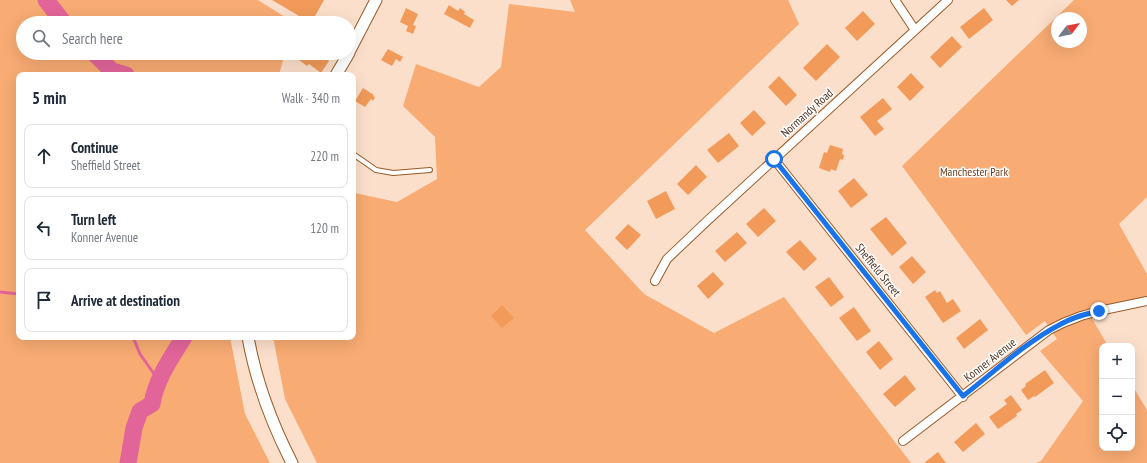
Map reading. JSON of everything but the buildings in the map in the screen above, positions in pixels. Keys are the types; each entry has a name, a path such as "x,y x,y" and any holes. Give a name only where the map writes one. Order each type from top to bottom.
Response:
{"main road":[{"path":"356,39 376,0"},
{"path":"338,72 345,60"},
{"path":"249,340 253,364 270,419 292,463"}],"street":[{"path":"895,0 915,30"},
{"name":"Normandy Road","path":"655,281 667,259 948,0"},
{"name":"Sheffield Street","path":"774,159 963,396"},
{"name":"Konner Avenue","path":"903,441 1049,330 1081,316 1147,302"}],"lane":[{"path":"356,156 376,170 393,173 430,170"}],"green space":[{"path":"0,0 258,0 283,16 16,16 16,60 283,60 280,72 16,72 16,340 231,340 245,414 270,463 0,463"},
{"path":"570,0 788,0 799,24 585,230 644,294 714,333 784,297 911,463 317,463 285,399 274,340 356,340 356,193 397,202 437,179 435,137 403,106 416,64 479,87 501,67 509,4 575,12"},
{"name":"Manchester Park","path":"1074,0 1147,0 1147,197 1119,224 1147,274 1147,303 1090,315 1106,343 1099,343 1099,451 1135,451 1135,390 1147,410 1147,463 1036,463 1041,461 1083,401 1040,351 1057,339 1045,321 1026,335 902,166 1051,22 1051,48 1087,48 1087,12 1062,12"}],"waterway":[{"path":"46,0 59,16"},
{"path":"101,60 112,71 116,72"},
{"path":"0,292 16,294"},
{"path":"134,340 140,354 159,381"},
{"path":"128,463 134,428 140,411 152,404 160,377 182,340"}],"route":[{"path":"774,159 963,396 1049,330 1081,316 1099,311"}]}
